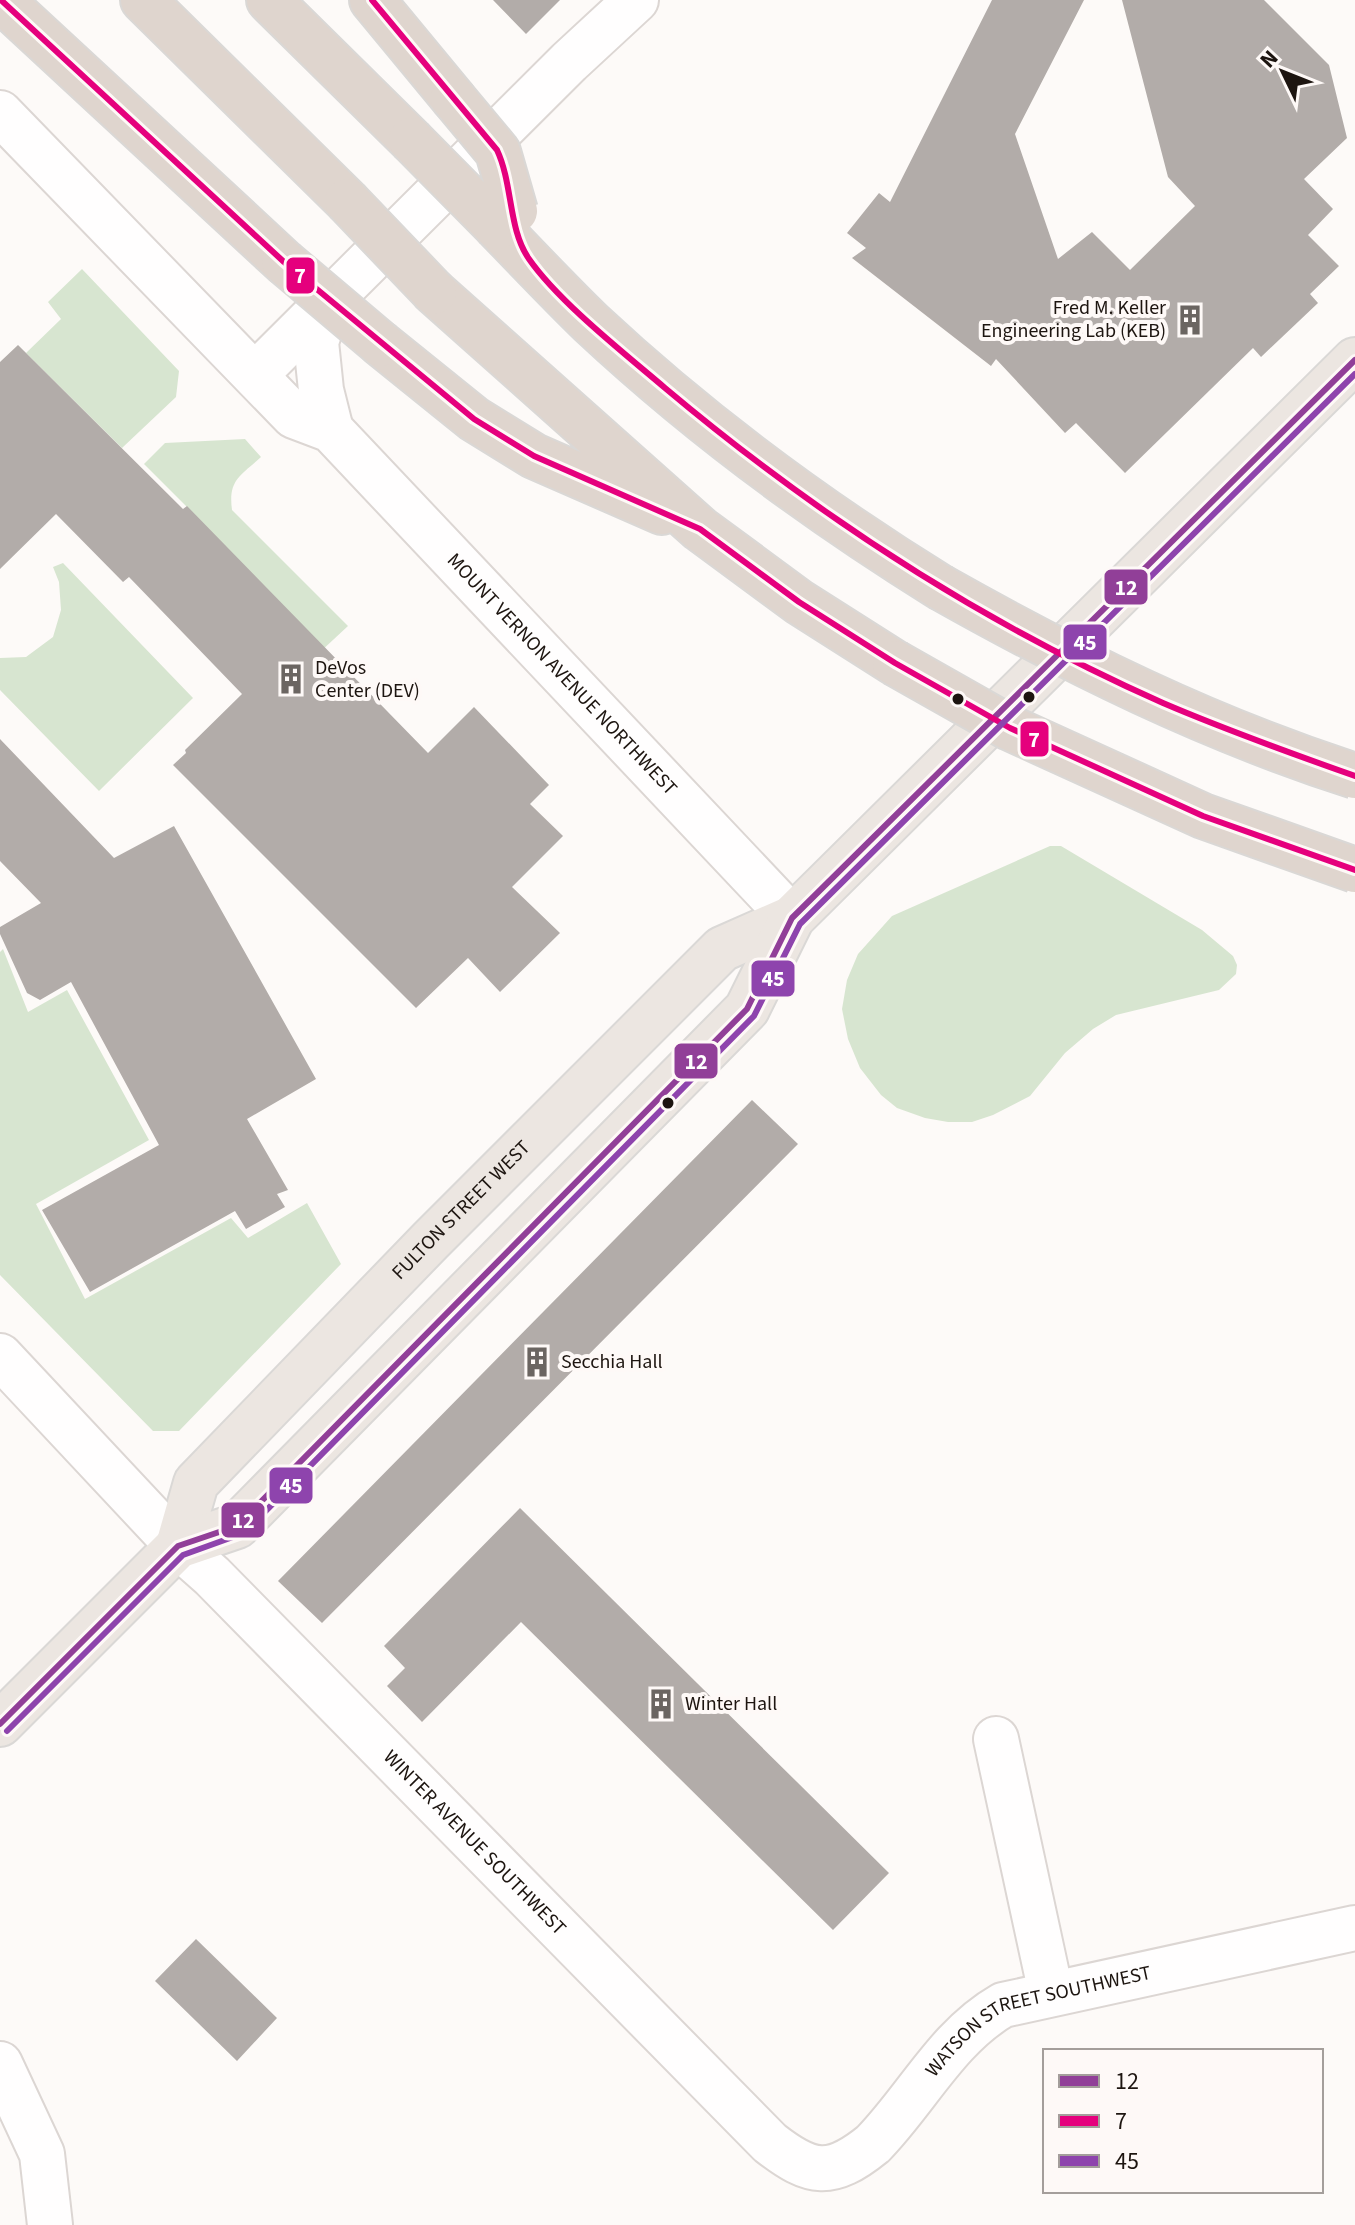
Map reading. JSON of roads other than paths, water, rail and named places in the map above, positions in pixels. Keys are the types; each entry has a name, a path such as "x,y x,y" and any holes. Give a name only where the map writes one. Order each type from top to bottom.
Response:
{"highway":[{"path":"1,0 284,262 474,419 534,456 700,529"},
{"path":"143,0 347,201 434,292 700,529 799,602 895,663 1010,728 1203,816 1355,870"},
{"path":"269,0 411,140 506,219"},
{"path":"372,0 498,152 506,219 527,258 602,332 749,457 889,555 1039,642 1145,695 1256,742 1355,776"}],"main road":[{"name":"FULTON STREET WEST","path":"0,1724 178,1546 237,1526 747,1009 792,918 1355,360"},
{"name":"FULTON STREET WEST","path":"178,1546 196,1483 430,1241 722,949 792,918"}],"street":[{"path":"255,375 569,62 636,0"},
{"name":"MOUNT VERNON AVENUE NORTHWEST","path":"0,113 294,416 331,430 792,918"},
{"name":"MOUNT VERNON AVENUE NORTHWEST","path":"330,300 316,342 321,390 331,430"},
{"name":"WINTER AVENUE SOUTHWEST","path":"0,1356 178,1546 212,1576 770,2143"},
{"path":"996,1739 1051,1993"},
{"name":"WATSON STREET SOUTHWEST","path":"770,2143 790,2158 821,2170 837,2167 857,2157 887,2130 976,2023 1003,2005 1355,1928"},
{"path":"0,2064 42,2154 50,2225"}],"place":[{"name":"Fred M. Keller Engineering Lab (KEB)","path":"1190,320"},
{"name":"DeVos Center (DEV)","path":"291,679"},
{"name":"Secchia Hall","path":"537,1362"},
{"name":"Winter Hall","path":"661,1704"}]}
